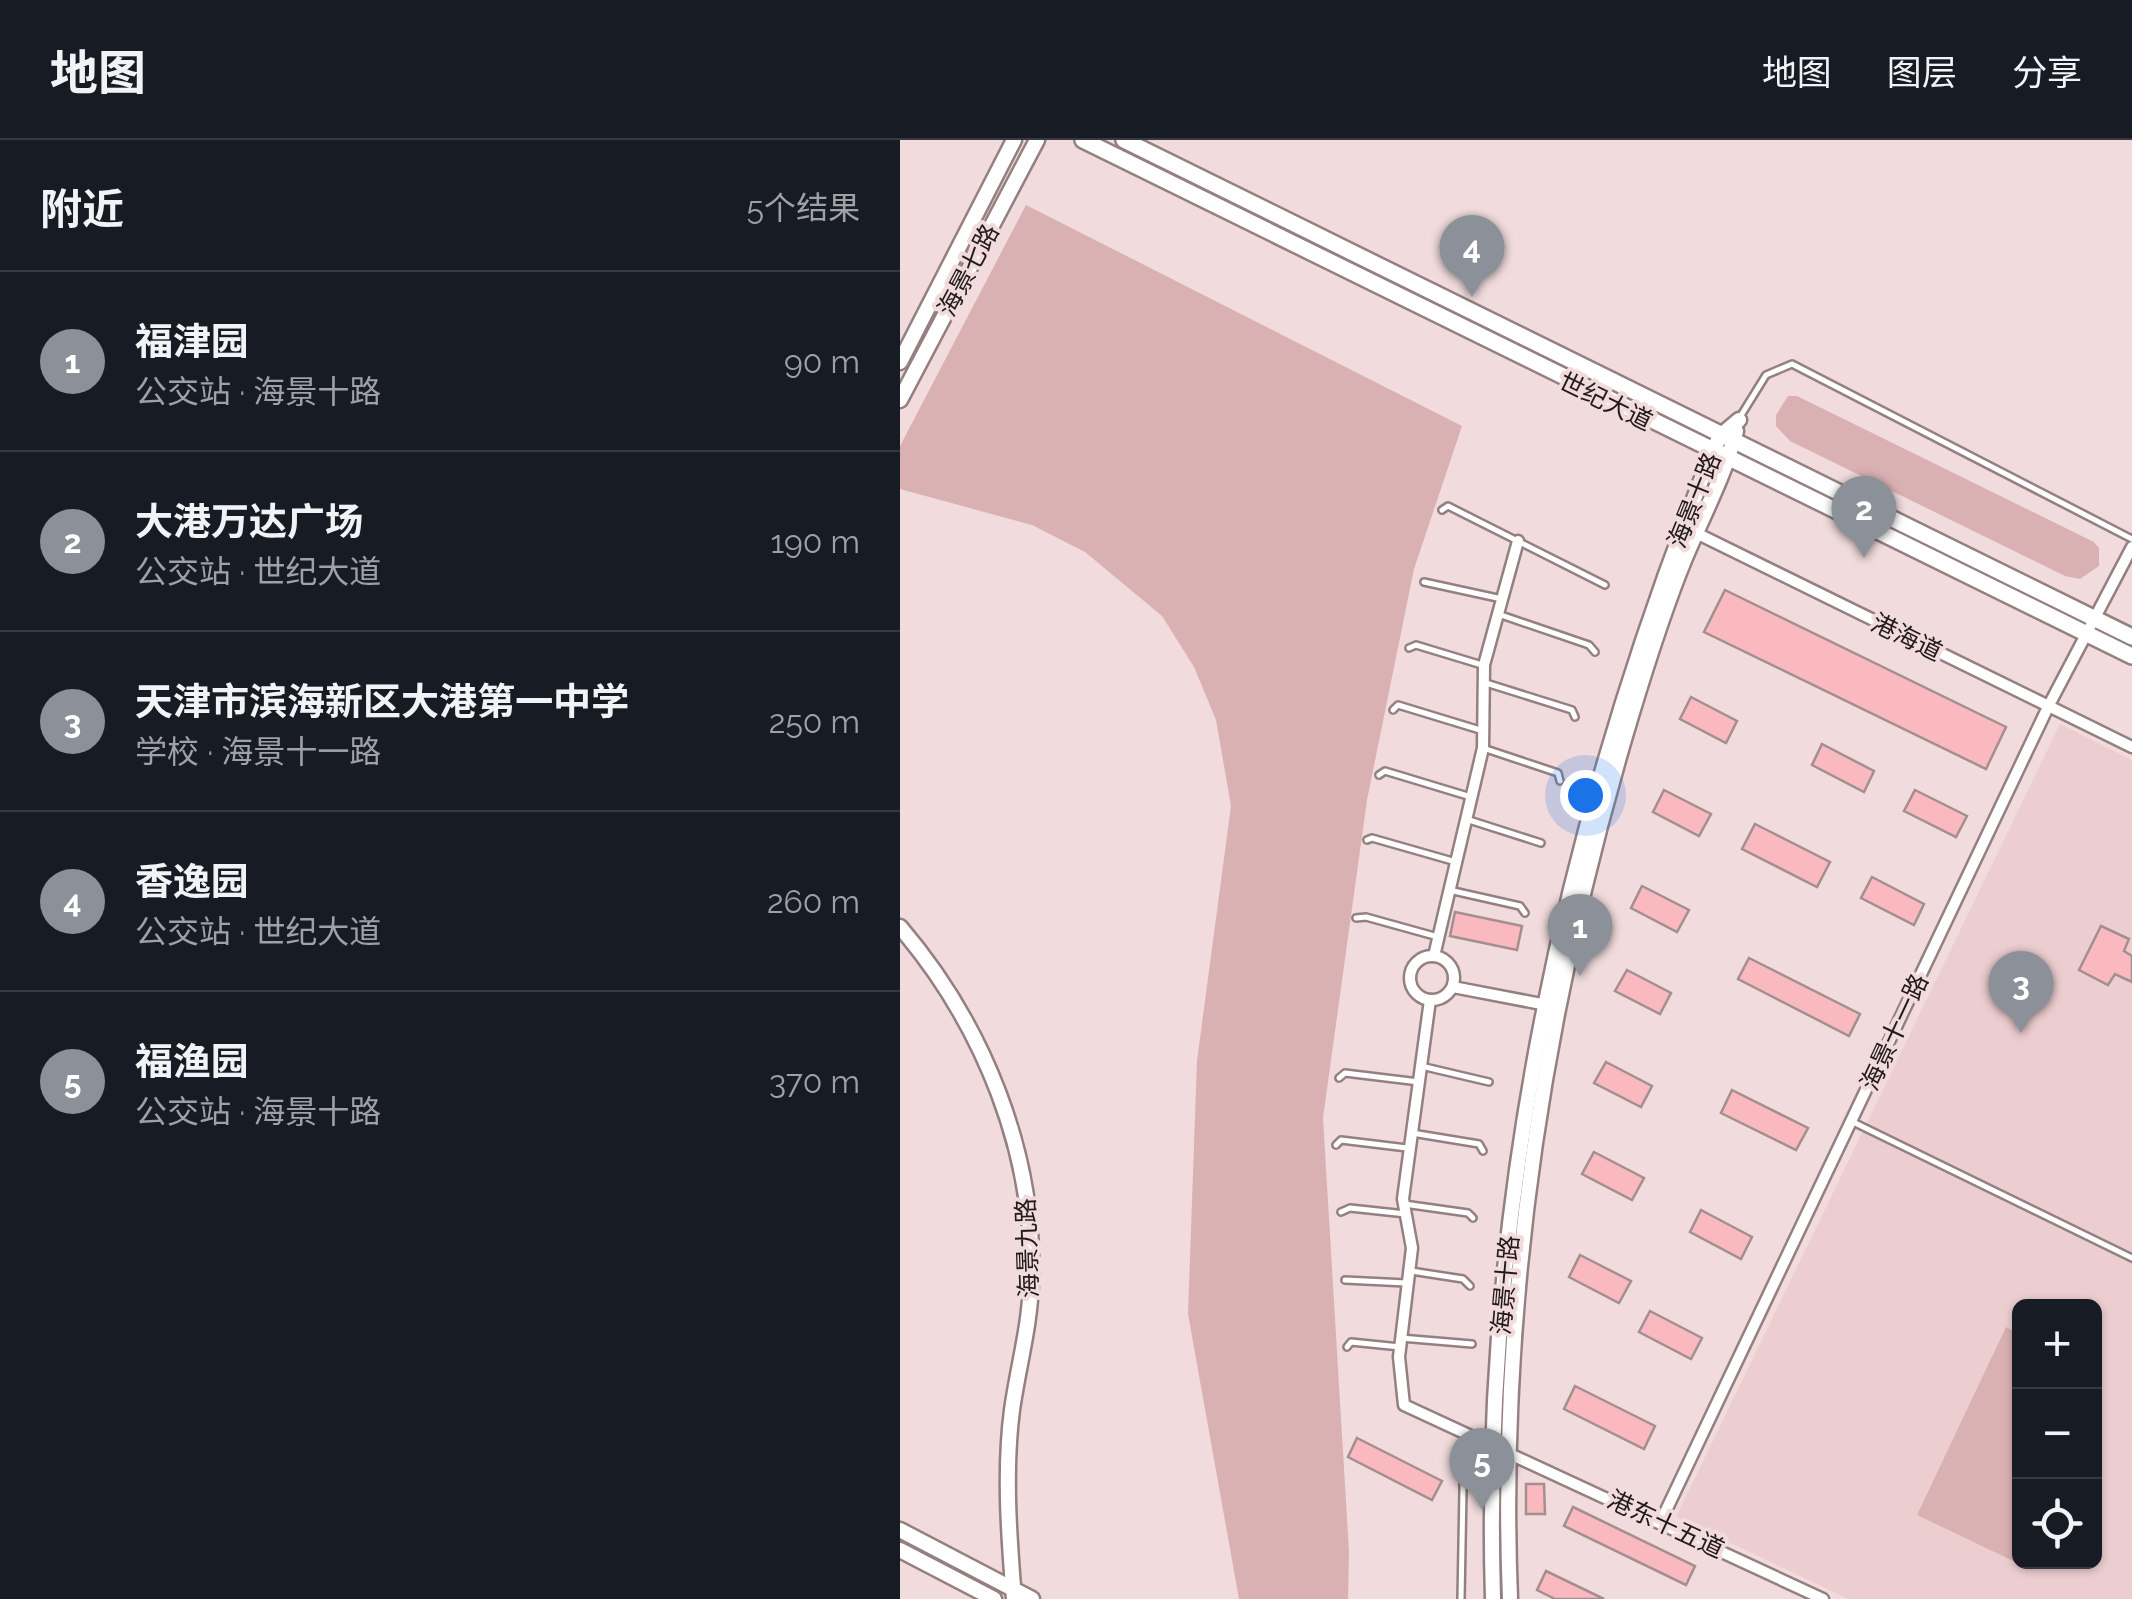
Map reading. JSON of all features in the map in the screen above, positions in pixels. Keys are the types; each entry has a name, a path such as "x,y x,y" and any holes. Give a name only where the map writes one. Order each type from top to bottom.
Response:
{"main road":[{"name":"世纪大道","path":"1083,140 1719,457 2132,656"},
{"name":"世纪大道","path":"1124,140 2132,637"}],"street":[{"name":"海景七路","path":"900,362 1014,140"},
{"name":"海景七路","path":"900,400 1037,140"},
{"name":"海景十路","path":"1493,1599 1501,1448 1551,1006 1621,750 1689,530 1727,439 1739,420"},
{"name":"港海道","path":"1689,530 2132,747"},
{"path":"1434,956 1483,748 1484,665 1518,541"},
{"name":"海景十一路","path":"1661,1521 2048,708 2132,547"},
{"name":"海景九路","path":"900,927 949,995 985,1063 1016,1142 1026,1188 1032,1281 1011,1428 1011,1594"},
{"name":"海景九路","path":"900,936 977,1060 1003,1124 1019,1187 1024,1286 1006,1411 1003,1463 1011,1594"},
{"path":"1434,956 1451,967 1452,987 1444,997 1430,1000 1418,995 1410,977 1420,960 1434,956"},
{"path":"1452,987 1551,1006"},
{"path":"1401,1342 1412,1248 1405,1209 1410,1148 1430,1000"},
{"name":"港东十五道","path":"1401,1342 1404,1404 1823,1599"},
{"name":"海景十路","path":"1501,1448 1510,1599"},
{"path":"900,1530 1011,1594 1032,1599"},
{"path":"900,1550 994,1599"}],"lane":[{"path":"1739,420 1766,375 1792,364 2132,539"},
{"path":"1442,510 1448,506 1605,585"},
{"path":"1424,582 1502,599"},
{"path":"1498,614 1589,645 1595,652"},
{"path":"1409,648 1416,645 1484,665"},
{"path":"1484,682 1572,710 1575,716"},
{"path":"1393,710 1398,706 1483,731"},
{"path":"1483,748 1558,772 1560,781"},
{"path":"1379,775 1385,770 1471,797"},
{"path":"1466,819 1541,843"},
{"path":"1367,840 1372,838 1456,862"},
{"path":"1450,890 1520,906 1524,913"},
{"path":"1356,918 1366,917 1438,937"},
{"path":"1421,1066 1489,1082"},
{"path":"1339,1078 1345,1073 1419,1082"},
{"path":"1851,1121 2132,1258"},
{"path":"1412,1133 1480,1144 1483,1151"},
{"path":"1336,1144 1341,1140 1410,1148"},
{"path":"1340,1212 1350,1208 1405,1209 1468,1213 1472,1218"},
{"path":"1344,1280 1408,1277 1463,1280 1470,1286"},
{"path":"1347,1347 1351,1342 1472,1344"},
{"path":"1461,1599 1464,1435"}],"shaded area":[{"path":"1026,205 1462,426 1414,569 1367,800 1323,1118 1349,1552 1348,1599 1239,1599 1188,1314 1197,1061 1231,806 1216,720 1194,667 1162,616 1085,552 1032,525 900,489 900,446"},
{"path":"1788,396 1797,396 2094,542 2099,548 2099,566 2080,579 2065,576 1790,441 1776,426 1776,415"},
{"path":"2060,724 2132,760 2132,1599 1848,1599 1676,1517"},
{"path":"2006,1327 2012,1330 2012,1560 1917,1515"}],"building":[{"path":"1725,590 2006,727 1986,769 1704,632"},
{"path":"1691,697 1737,721 1726,743 1680,719"},
{"path":"1822,744 1874,771 1864,792 1812,765"},
{"path":"1664,790 1711,814 1699,836 1653,812"},
{"path":"1915,790 1967,816 1956,837 1904,811"},
{"path":"1755,824 1830,862 1817,887 1742,849"},
{"path":"1872,877 1924,904 1914,925 1861,898"},
{"path":"1642,886 1689,910 1677,932 1631,908"},
{"path":"1455,912 1522,926 1517,950 1450,936"},
{"path":"2101,926 2129,939 2124,951 2132,956 2132,982 2115,974 2108,985 2079,970"},
{"path":"1749,958 1860,1014 1849,1036 1738,979"},
{"path":"1627,970 1671,993 1660,1014 1615,991"},
{"path":"1606,1062 1652,1086 1641,1107 1594,1083"},
{"path":"1732,1090 1808,1128 1796,1150 1721,1113"},
{"path":"1594,1152 1644,1178 1632,1200 1582,1174"},
{"path":"1701,1210 1752,1237 1741,1259 1690,1232"},
{"path":"1580,1255 1631,1281 1619,1303 1569,1277"},
{"path":"1650,1311 1702,1338 1691,1359 1639,1332"},
{"path":"1575,1386 1655,1426 1644,1449 1564,1409"},
{"path":"1357,1438 1442,1481 1432,1500 1348,1457"},
{"path":"1526,1484 1544,1484 1545,1514 1526,1514"},
{"path":"1573,1507 1695,1566 1686,1585 1564,1526"},
{"path":"1546,1571 1604,1599 1555,1599 1537,1590"}],"place":[{"name":"香逸园","path":"1472,297"},
{"name":"大港万达广场","path":"1864,558"},
{"name":"福津园","path":"1580,976"},
{"name":"天津市滨海新区大港第一中学","path":"2021,1033"},
{"name":"福渔园","path":"1482,1510"}]}
